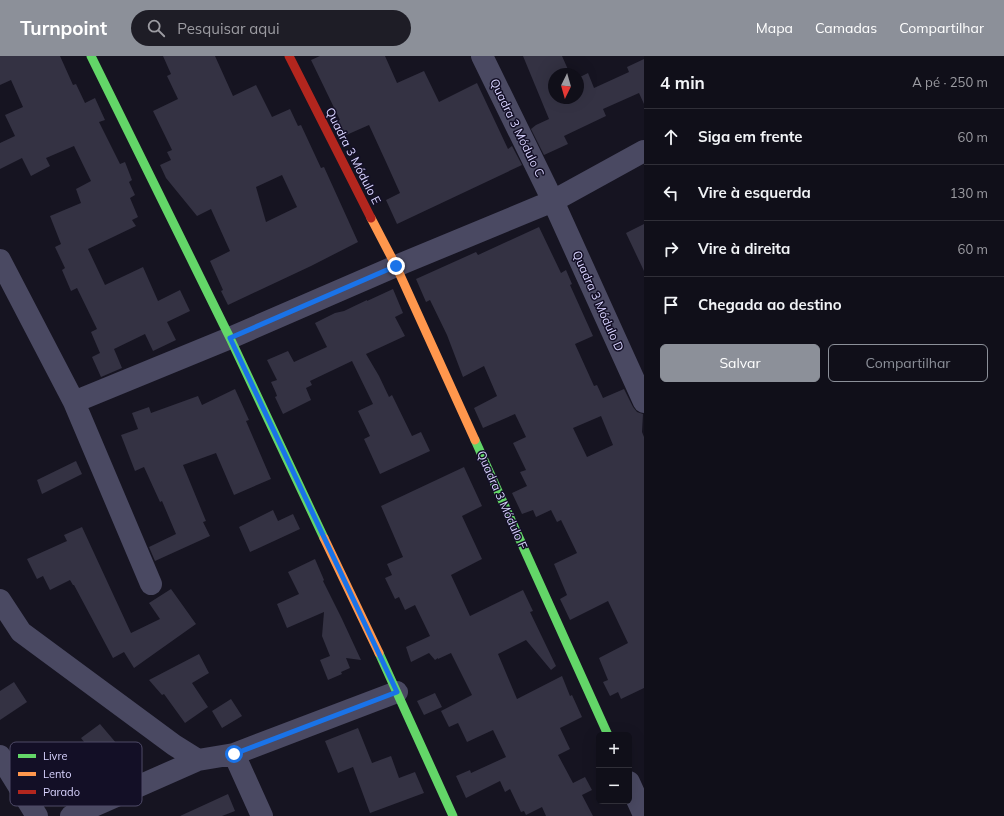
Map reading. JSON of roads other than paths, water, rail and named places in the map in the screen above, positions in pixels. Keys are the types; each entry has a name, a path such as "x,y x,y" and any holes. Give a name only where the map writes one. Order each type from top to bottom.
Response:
{"street":[{"path":"91,56 230,338 397,692 453,816"},
{"name":"Quadra 3 Módulo E","path":"289,56 396,266"},
{"name":"Quadra 3 Módulo C","path":"482,56 553,201"},
{"path":"74,402 230,338 396,266 553,201 644,151"},
{"name":"Quadra 3 Módulo D","path":"553,201 644,402"},
{"path":"0,260 74,402 151,584"},
{"name":"Quadra 3 Módulo F","path":"396,266 607,732"},
{"path":"0,600 21,632 174,746 198,760"},
{"path":"142,785 198,760 234,754 397,692"},
{"path":"234,754 262,816"},
{"path":"0,756 10,772"},
{"path":"632,789 644,815"},
{"path":"31,806 37,816"},
{"path":"74,815 94,806"}]}
